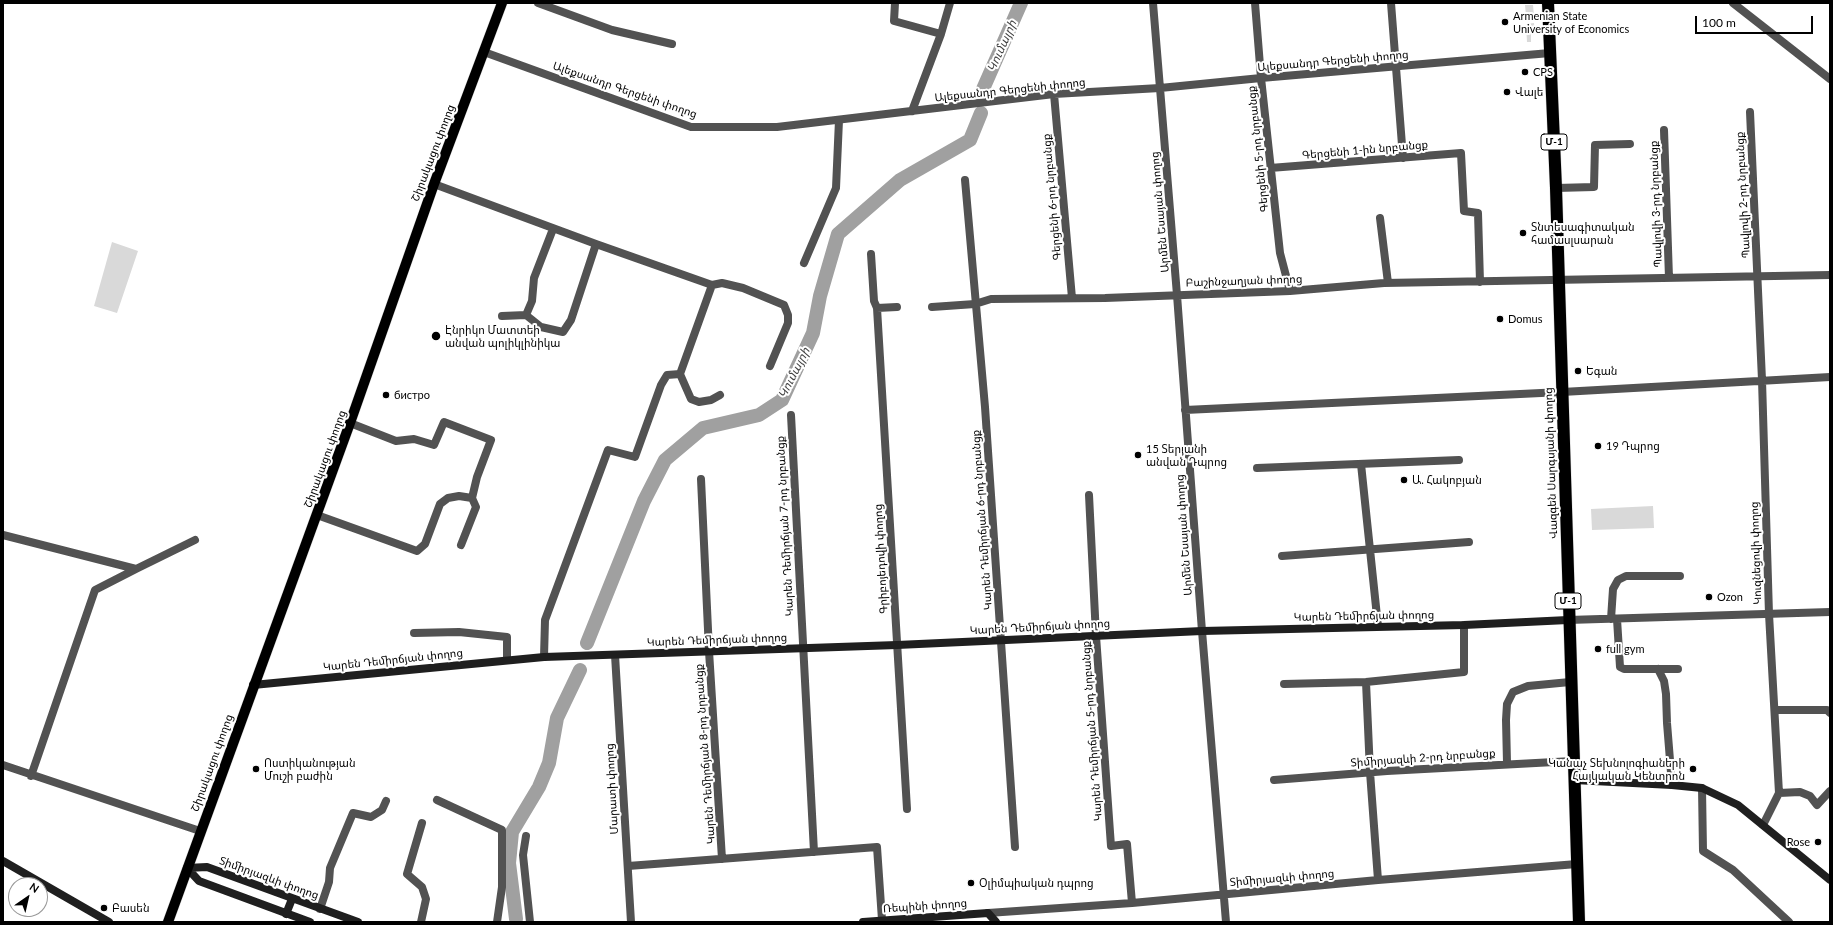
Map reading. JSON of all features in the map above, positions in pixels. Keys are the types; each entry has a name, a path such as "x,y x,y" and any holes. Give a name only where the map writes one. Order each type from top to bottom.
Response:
{"highway":[{"name":"Վազգեն Սարգսյանի փողոց","path":"1548,3 1556,188 1568,620 1579,922"}],"main road":[{"name":"Շիրակացու փողոց","path":"168,922 253,685 317,515 434,184 502,3"}],"street":[{"path":"538,3 612,30 672,44"},
{"path":"895,3 894,21 941,34"},
{"path":"912,111 941,34 950,3"},
{"name":"Արմեն Եսայան փողոց","path":"1153,3 1226,922"},
{"name":"Գերցենի 5-րդ նրբանցք","path":"1255,3 1261,78 1280,253 1290,291"},
{"path":"1391,3 1403,158"},
{"path":"1733,3 1830,79"},
{"name":"Ալեքսանդր Գերցենի փողոց","path":"484,52 691,127 777,127 1054,94 1160,88 1550,53"},
{"name":"Գերցենի 6-րդ նրբանցք","path":"1054,94 1072,298"},
{"name":"Պավլովի 2-րդ նրբանցք","path":"1750,112 1758,276"},
{"path":"804,263 836,188 839,120"},
{"name":"Պավլովի 3-րդ նրբանցք","path":"1664,130 1669,278"},
{"path":"1556,188 1594,187 1595,145 1630,144"},
{"name":"Գերցենի 1-ին նրբանցք","path":"1270,168 1461,153 1464,211 1478,213 1480,282"},
{"name":"Կարեն Դեմիրճյան 6-րդ նրբանցք","path":"965,180 985,407 1015,847"},
{"path":"434,184 553,229 712,285 722,283 743,288 784,305 788,315 788,323 770,366"},
{"path":"1380,218 1388,283"},
{"path":"526,315 532,301 534,278 553,229"},
{"path":"502,316 526,315 541,326 563,332 571,320 596,244"},
{"name":"Գրիբոյեդովի փողոց","path":"871,254 874,301 877,308 908,809"},
{"name":"Բաշինջաղյան փողոց","path":"932,307 975,304 991,299 1290,291 1388,283 1830,275"},
{"name":"Կուզնեցովի փողոց","path":"1758,276 1769,614 1779,793"},
{"path":"712,285 680,374 691,399 699,402 711,400 720,395"},
{"path":"877,308 896,307"},
{"path":"544,657 545,620 608,450 635,457 662,385 667,376 680,374"},
{"path":"1185,410 1562,392 1830,377"},
{"name":"Կարեն Դեմիրճյան 7-րդ նրբանցք","path":"791,415 802,648 814,852"},
{"path":"350,423 396,441 414,439 434,445 444,422 491,440 477,477 472,498 476,507 461,545"},
{"path":"1257,468 1459,460"},
{"path":"1361,464 1378,626"},
{"name":"Կարեն Դեմիրճյան 8-րդ նրբանցք","path":"701,479 709,651 722,859"},
{"name":"Կարեն Դեմիրճյան 5-րդ նրբանցք","path":"1089,494 1096,636 1111,846 1127,844 1132,902"},
{"path":"317,515 417,551 425,544 440,504 448,498 459,496 472,498"},
{"path":"3,534 136,569"},
{"path":"31,776 95,590 195,540"},
{"path":"1282,556 1469,542"},
{"path":"1678,669 1658,670 1620,668 1614,619 1613,589 1618,580 1626,576 1680,576"},
{"name":"Կարեն Դեմիրճյան փողոց","path":"253,685 544,657 897,645 1202,631 1464,625 1568,620 1830,612"},
{"path":"1284,684 1366,682 1464,672 1464,625"},
{"path":"414,633 459,632 507,637 507,660"},
{"name":"Մարատի փողոց","path":"615,655 631,922"},
{"path":"1658,670 1664,681 1666,694 1672,785"},
{"path":"1366,682 1370,772 1378,880"},
{"path":"1507,764 1506,720 1508,704 1513,692 1528,686 1570,682"},
{"path":"1775,710 1827,710 1830,713"},
{"name":"Տիմիրյազևի 2-րդ նրբանցք","path":"1274,780 1370,772 1573,761"},
{"path":"3,766 200,831"},
{"path":"1574,780 1702,788 1738,805 1830,880"},
{"path":"1702,788 1703,851 1733,870 1789,922"},
{"path":"1762,825 1779,793 1800,792 1810,796 1817,804 1830,791"},
{"path":"437,800 502,830 502,887 497,922"},
{"path":"320,908 329,882 330,868 353,813 371,817 382,810 386,801"},
{"path":"421,922 426,899 422,887 407,874 422,823"},
{"path":"526,836 523,855 530,922"},
{"path":"628,866 877,847 882,920"},
{"path":"3,860 109,922"},
{"name":"Տիմիրյազևի փողոց","path":"988,912 1132,902 1577,864"},
{"name":"Տիմիրյազևի փողոց","path":"187,868 207,867 358,922"},
{"path":"187,868 200,882 310,922"},
{"path":"286,914 292,899"},
{"path":"988,912 996,922"},
{"name":"Ռեպինի փողոց","path":"863,922 988,912"}],"shaded area":[{"path":"1525,5 1533,5 1534,16 1526,16"},
{"path":"1534,23 1535,34 1531,35 1531,42 1527,42 1526,24"},
{"path":"112,242 138,251 117,313 94,306"},
{"path":"1653,506 1654,528 1592,530 1591,509"}],"waterway":[{"name":"Կումայրի","path":"983,89 1021,3"},
{"name":"Կումայրի","path":"587,643 644,501 665,460 703,428 759,415 782,400 813,333 820,296 838,234 900,180 970,140 981,113"},
{"path":"516,919 509,863 512,832 539,787 549,763 557,718 580,670"}],"place":[{"name":"Armenian State University of Economics","path":"1505,22"},
{"name":"CPS","path":"1525,72"},
{"name":"Վալե","path":"1507,92"},
{"name":"Տնտեսագիտական համասլսարան","path":"1523,233"},
{"name":"Domus","path":"1500,319"},
{"name":"Էնրիկո Մատտեի անվան պոլիկլինիկա","path":"436,336"},
{"name":"Եգան","path":"1578,371"},
{"name":"бистро","path":"386,395"},
{"name":"19 Դպրոց","path":"1598,446"},
{"name":"15 Տերյանի անվան Դպրոց","path":"1138,455"},
{"name":"Ա. Հակոբյան","path":"1404,480"},
{"name":"Ozon","path":"1709,597"},
{"name":"full gym","path":"1598,649"},
{"name":"Ոստիկանության Մուշի բաժին","path":"256,769"},
{"name":"Կանաչ Տեխնոլոգիաների Հայկական Կենտրոն","path":"1693,769"},
{"name":"Rose","path":"1818,842"},
{"name":"Օլիմպիական դպրոց","path":"971,883"},
{"name":"Բասեն","path":"104,908"}]}
